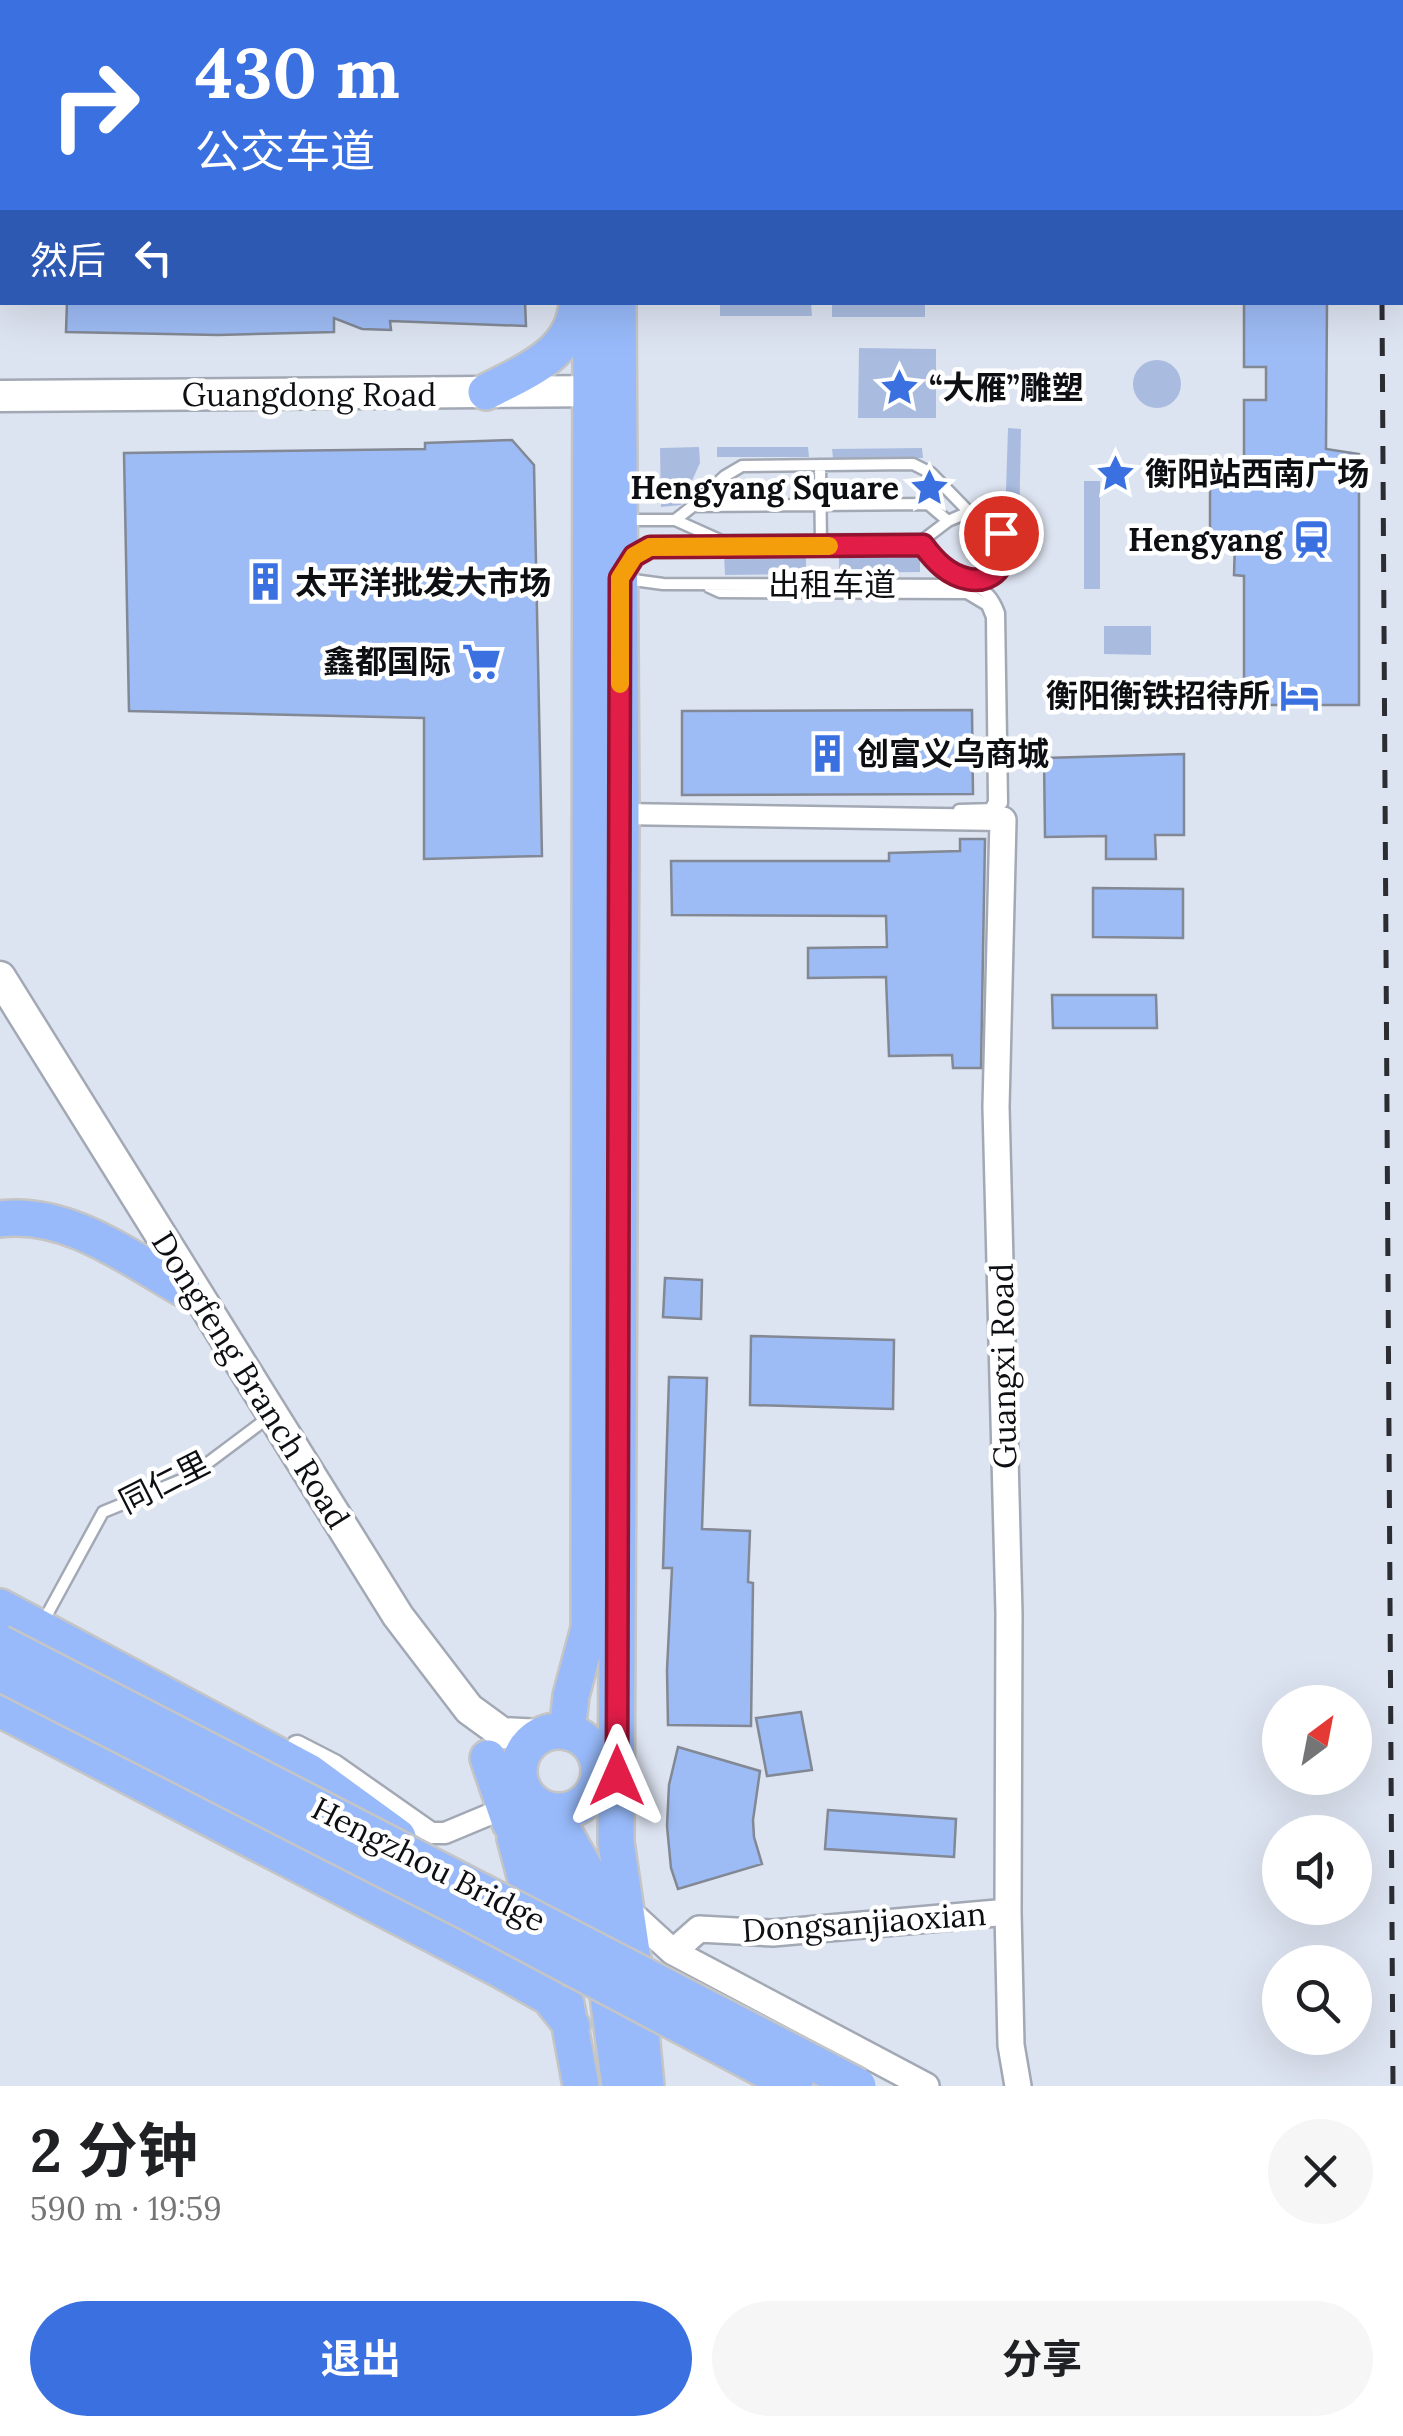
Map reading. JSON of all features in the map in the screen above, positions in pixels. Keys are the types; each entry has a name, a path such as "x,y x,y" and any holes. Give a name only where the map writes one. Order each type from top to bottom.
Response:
{"highway":[{"path":"486,392 534,366 569,338 577,305"},
{"path":"591,305 620,520 616,1842"},
{"path":"554,1734 570,1696 589,1628 605,391 618,305"},
{"path":"0,1219 16,1217 91,1236 182,1288"},
{"path":"0,1607 310,1772 448,1873"},
{"name":"Hengzhou Bridge","path":"0,1642 858,2086"},
{"name":"Hengzhou Bridge","path":"0,1673 468,1912 795,2086"},
{"path":"570,1696 556,1717 495,1746 527,1808 598,2028 604,2086"},
{"path":"0,1709 549,1997 572,2026"},
{"path":"580,2086 572,2026 542,1942 519,1764 531,1742 554,1734 577,1736 593,1750 616,1842 646,2086"},
{"path":"527,1808 577,1807 588,1799 617,1744"},
{"path":"527,1808 593,1883 620,2086"}],"main road":[{"name":"Guangdong Road","path":"0,396 605,391"},
{"name":"Dongfeng Branch Road","path":"0,977 398,1616 495,1746"},
{"name":"Dongfeng Branch Road","path":"0,998 392,1622 495,1746"},
{"path":"495,1746 554,1734"}],"street":[{"path":"244,0 252,0"},
{"path":"621,814 889,818 998,811"},
{"name":"Guangxi Road","path":"998,811 996,1107 1009,1613 1008,1912"},
{"path":"44,1622 72,1632 334,1765 432,1834 527,1808"},
{"path":"0,1720 458,1960 470,1962 478,1958"},
{"path":"626,1908 682,1957 926,2086"},
{"name":"Dongsanjiaoxian","path":"682,1957 699,1929 773,1933 1008,1912 1011,2046 1018,2086"}],"lane":[{"path":"620,520 675,520 722,540 923,545 948,571 968,579 986,578 1001,568 1006,546 996,527 969,512 931,473 913,464 742,466 675,520"},
{"path":"820,465 821,543"},
{"path":"693,506 928,504 948,521"},
{"path":"620,578 634,556 650,547 923,540 948,521 969,512"},
{"name":"出租车道","path":"620,578 701,584 720,592 967,594 987,605 992,618 994,802 998,811"},
{"name":"同仁里","path":"44,1622 103,1512 189,1477 265,1420"},
{"path":"0,1607 44,1622"}],"shaded area":[{"path":"720,305 811,305 812,316 720,316"},
{"path":"832,305 925,305 925,317 832,317"},
{"path":"859,348 936,349 936,418 858,418"},
{"path":"1157,360 1174,367 1181,384 1174,401 1157,408 1140,401 1133,384 1140,367"},
{"path":"1008,428 1021,429 1019,533 1014,533 1005,522"},
{"path":"699,447 700,463 681,505 661,507 660,448"},
{"path":"717,447 808,447 809,457 717,457"},
{"path":"922,448 923,458 833,458 832,449"},
{"path":"1084,481 1100,481 1100,589 1084,589"},
{"path":"920,551 920,572 839,573 839,553"},
{"path":"806,554 806,574 725,575 724,555"},
{"path":"1104,626 1151,626 1151,655 1104,654"}],"building":[{"path":"67,305 525,305 526,326 390,321 391,330 362,329 334,318 334,332 66,332"},
{"path":"1244,305 1327,305 1326,449 1359,454 1359,705 1244,705 1244,576 1234,575 1235,542 1210,542 1210,466 1244,464 1244,400 1266,400 1266,367 1244,367"},
{"path":"512,440 534,465 542,856 424,859 424,718 129,711 124,453 425,449 425,443"},
{"name":"创富义乌商城","path":"972,710 973,794 682,795 682,711"},
{"path":"1184,754 1184,835 1155,835 1156,859 1106,859 1106,836 1045,837 1044,758"},
{"path":"960,839 985,839 981,1068 953,1068 952,1055 889,1056 886,977 808,978 808,948 887,947 886,916 672,915 671,861 889,861 889,853 960,851"},
{"path":"1093,888 1183,889 1183,938 1093,937"},
{"path":"1052,995 1156,995 1157,1028 1053,1028"},
{"path":"665,1278 702,1280 701,1319 663,1317"},
{"path":"751,1336 894,1340 893,1409 750,1405"},
{"path":"669,1377 707,1378 702,1529 750,1531 751,1726 668,1725 672,1568 663,1568"},
{"path":"801,1712 812,1770 767,1776 756,1718"},
{"path":"678,1747 760,1771 753,1820 762,1864 678,1889 671,1868 667,1826 669,1785"},
{"path":"828,1810 956,1819 954,1857 825,1849"}],"railway":[{"path":"1382,305 1393,2086"}],"slow traffic":[{"path":"620,684 620,578 634,556 650,547 829,546"}],"place":[{"name":"“大雁”雕塑","path":"899,387"},
{"name":"衡阳站西南广场","path":"1115,473"},
{"name":"Hengyang Square","path":"929,487"},
{"name":"Hengyang","path":"1312,539"},
{"name":"太平洋批发大市场","path":"265,582"},
{"name":"鑫都国际","path":"481,661"},
{"name":"衡阳衡铁招待所","path":"1300,695"},
{"name":"创富义乌商城","path":"827,753"}],"route":[{"path":"617,1776 620,578 634,556 650,547 923,545 948,571 977,580 1001,568 1006,553 1001,533"}]}
